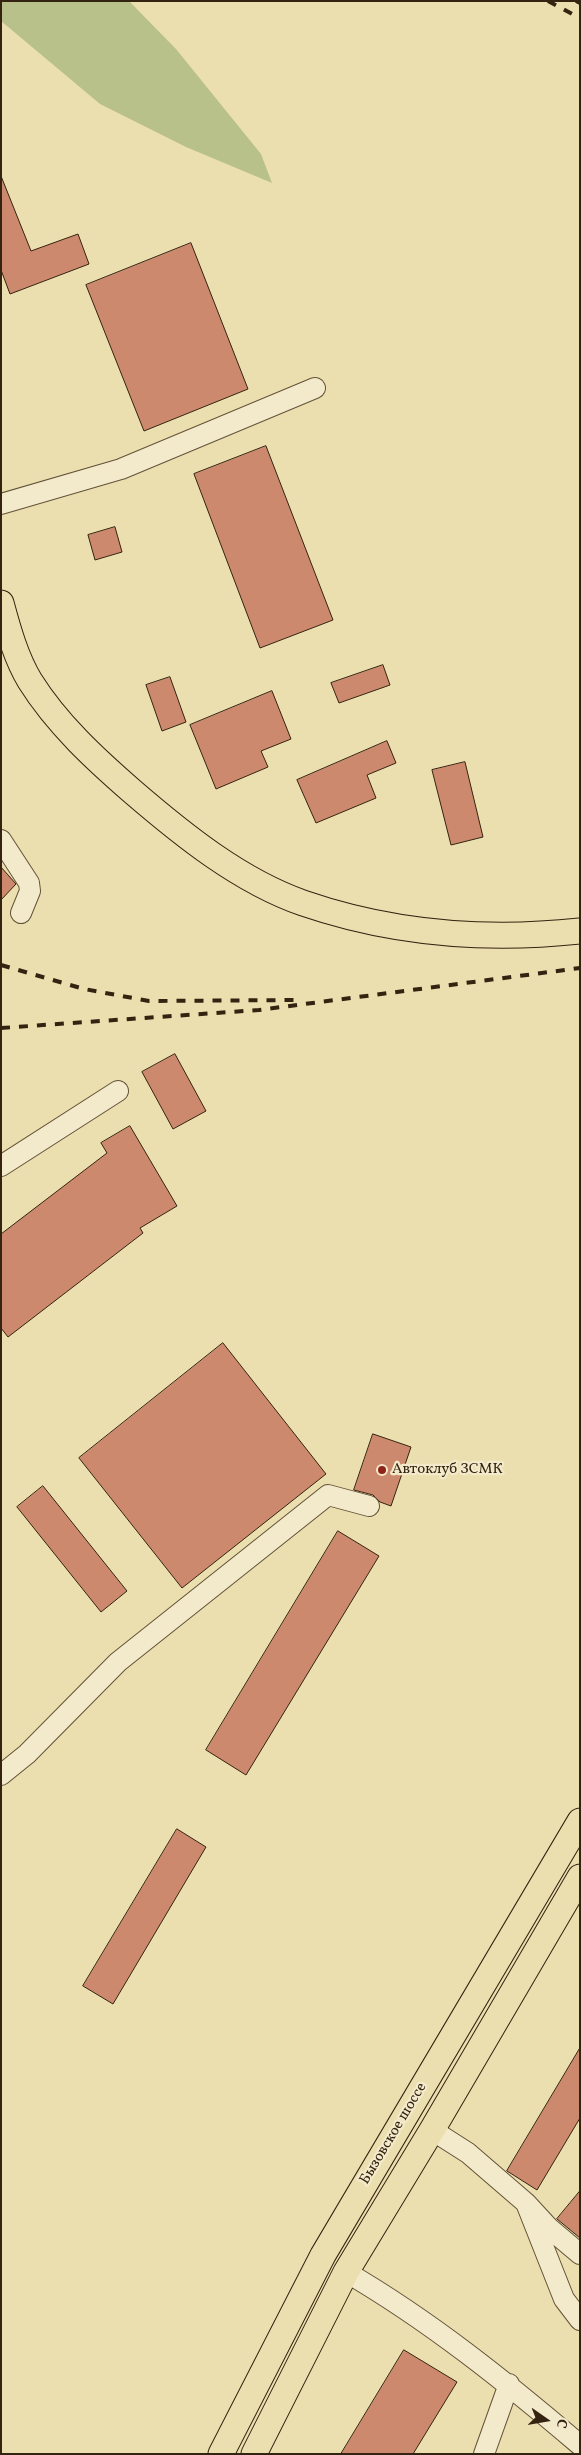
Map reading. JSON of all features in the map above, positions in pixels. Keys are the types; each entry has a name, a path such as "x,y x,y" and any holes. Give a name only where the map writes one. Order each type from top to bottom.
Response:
{"main road":[{"path":"1,603 29,680 53,712 111,773 178,828 225,863 302,902 397,928 449,934 492,936 580,931"},
{"name":"Бызовское шоссе","path":"221,2454 323,2255 580,1821"},
{"name":"Бызовское шоссе","path":"254,2454 346,2272 432,2130 580,1876"}],"lane":[{"path":"1,504 120,469 315,388"},
{"path":"1,840 29,883 30,891 21,913"},
{"path":"1,1166 118,1091"},
{"path":"1,1775 27,1754 118,1662 328,1495 369,1506"},
{"path":"432,2130 468,2153 526,2203 549,2228 580,2254"},
{"path":"526,2203 564,2299 580,2320"},
{"path":"346,2272 385,2295 509,2384 580,2445"},
{"path":"484,2454 509,2384"}],"green space":[{"path":"1,1 129,1 176,49 261,154 272,183 186,147 100,104 1,21"}],"building":[{"path":"1,176 31,251 78,234 89,264 10,294 1,270"},
{"path":"191,243 248,389 144,431 86,285"},
{"path":"266,446 333,620 260,648 194,474"},
{"path":"115,527 122,552 95,560 88,535"},
{"path":"383,665 390,685 339,703 331,683"},
{"path":"170,677 186,722 162,731 146,685"},
{"path":"272,691 291,739 261,751 268,767 216,789 190,725"},
{"path":"387,741 396,763 367,775 376,798 316,823 297,780"},
{"path":"465,762 483,837 451,845 432,770"},
{"path":"1,867 16,884 1,900"},
{"path":"175,1054 206,1111 173,1129 142,1072"},
{"path":"130,1126 177,1206 140,1228 143,1233 8,1337 1,1328 1,1234 107,1153 101,1143"},
{"path":"223,1343 326,1474 182,1588 79,1458"},
{"name":"Автоклуб ЗСМК","path":"373,1434 411,1447 391,1506 380,1502 373,1495 354,1490"},
{"path":"43,1486 127,1591 101,1612 17,1507"},
{"path":"338,1531 379,1556 246,1775 206,1750"},
{"path":"177,1829 206,1847 113,2004 83,1986"},
{"path":"580,2048 580,2118 537,2190 507,2171"},
{"path":"580,2191 580,2238 557,2219"},
{"path":"404,2350 457,2382 413,2454 341,2454"}],"railway":[{"path":"548,1 580,18"},
{"path":"576,1 580,3"},
{"path":"1,965 84,989 149,1001 297,1000"},
{"path":"1,1028 259,1010 580,968"}],"place":[{"name":"Автоклуб ЗСМК","path":"382,1470"}]}
